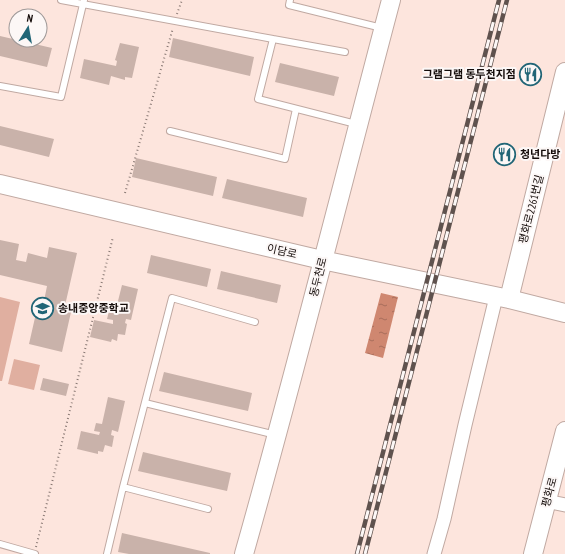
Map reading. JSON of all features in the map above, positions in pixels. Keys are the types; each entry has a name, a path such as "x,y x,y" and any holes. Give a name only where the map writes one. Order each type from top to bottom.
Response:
{"street":[{"name":"동두천로","path":"244,554 277,435 391,0"},
{"name":"평화로2261번길","path":"502,298 565,72"},
{"name":"이담로","path":"0,184 322,260 502,298 565,313"},
{"path":"434,554 446,511 465,424 502,298"},
{"name":"평화로","path":"533,554 565,431"},
{"path":"546,501 565,505"}],"lane":[{"path":"61,0 83,2 175,21 345,52"},
{"path":"290,0 289,6 384,28"},
{"path":"0,86 61,97 83,2"},
{"path":"273,39 258,99 358,125"},
{"path":"170,131 285,159 296,109"},
{"path":"107,554 172,298 255,322"},
{"path":"145,403 277,435"},
{"path":"123,487 208,509"},
{"path":"0,544 35,554"}],"path":[{"path":"125,193 182,0"},
{"path":"35,554 113,237"}],"shaded area":[{"path":"0,297 20,302 2,381 0,381"},
{"path":"14,359 40,365 34,390 8,384"}],"water":[{"path":"381,293 398,297 383,358 365,353"}],"building":[{"path":"0,36 8,38 8,48 52,48 47,67 0,56"},
{"path":"173,38 254,57 250,76 169,57"},
{"path":"120,43 139,47 132,78 125,77 125,80 111,76 109,85 80,78 84,59 116,66 117,61 115,60"},
{"path":"280,63 339,77 334,96 275,82"},
{"path":"0,126 54,139 49,157 0,145"},
{"path":"136,158 217,177 213,196 132,177"},
{"path":"227,179 307,198 303,217 222,198"},
{"path":"0,240 19,244 16,260 26,262 28,253 47,258 49,247 77,253 64,310 71,312 62,352 29,344 39,300 44,301 47,286 0,275"},
{"path":"151,255 211,269 207,287 147,273"},
{"path":"221,271 281,285 277,303 217,289"},
{"path":"122,285 138,289 131,320 126,319 125,323 127,324 125,335 118,334 117,341 112,339 111,342 90,337 94,320 113,324 113,320 107,319 109,311 115,313"},
{"path":"164,372 252,393 248,411 159,391"},
{"path":"43,378 69,384 66,396 40,390"},
{"path":"108,397 125,401 118,432 112,430 111,435 114,436 112,447 105,445 103,452 98,451 98,454 77,449 81,431 99,435 100,432 94,431 96,423 102,424"},
{"path":"143,452 231,473 227,491 138,471"},
{"path":"122,533 210,554 129,554 118,552"}],"railway":[{"path":"357,554 499,0"},
{"path":"365,554 507,0"}],"place":[{"name":"그램그램 동두천지점","path":"531,74"},
{"name":"청년다방","path":"504,154"},
{"name":"송내중앙중학교","path":"43,308"}]}
